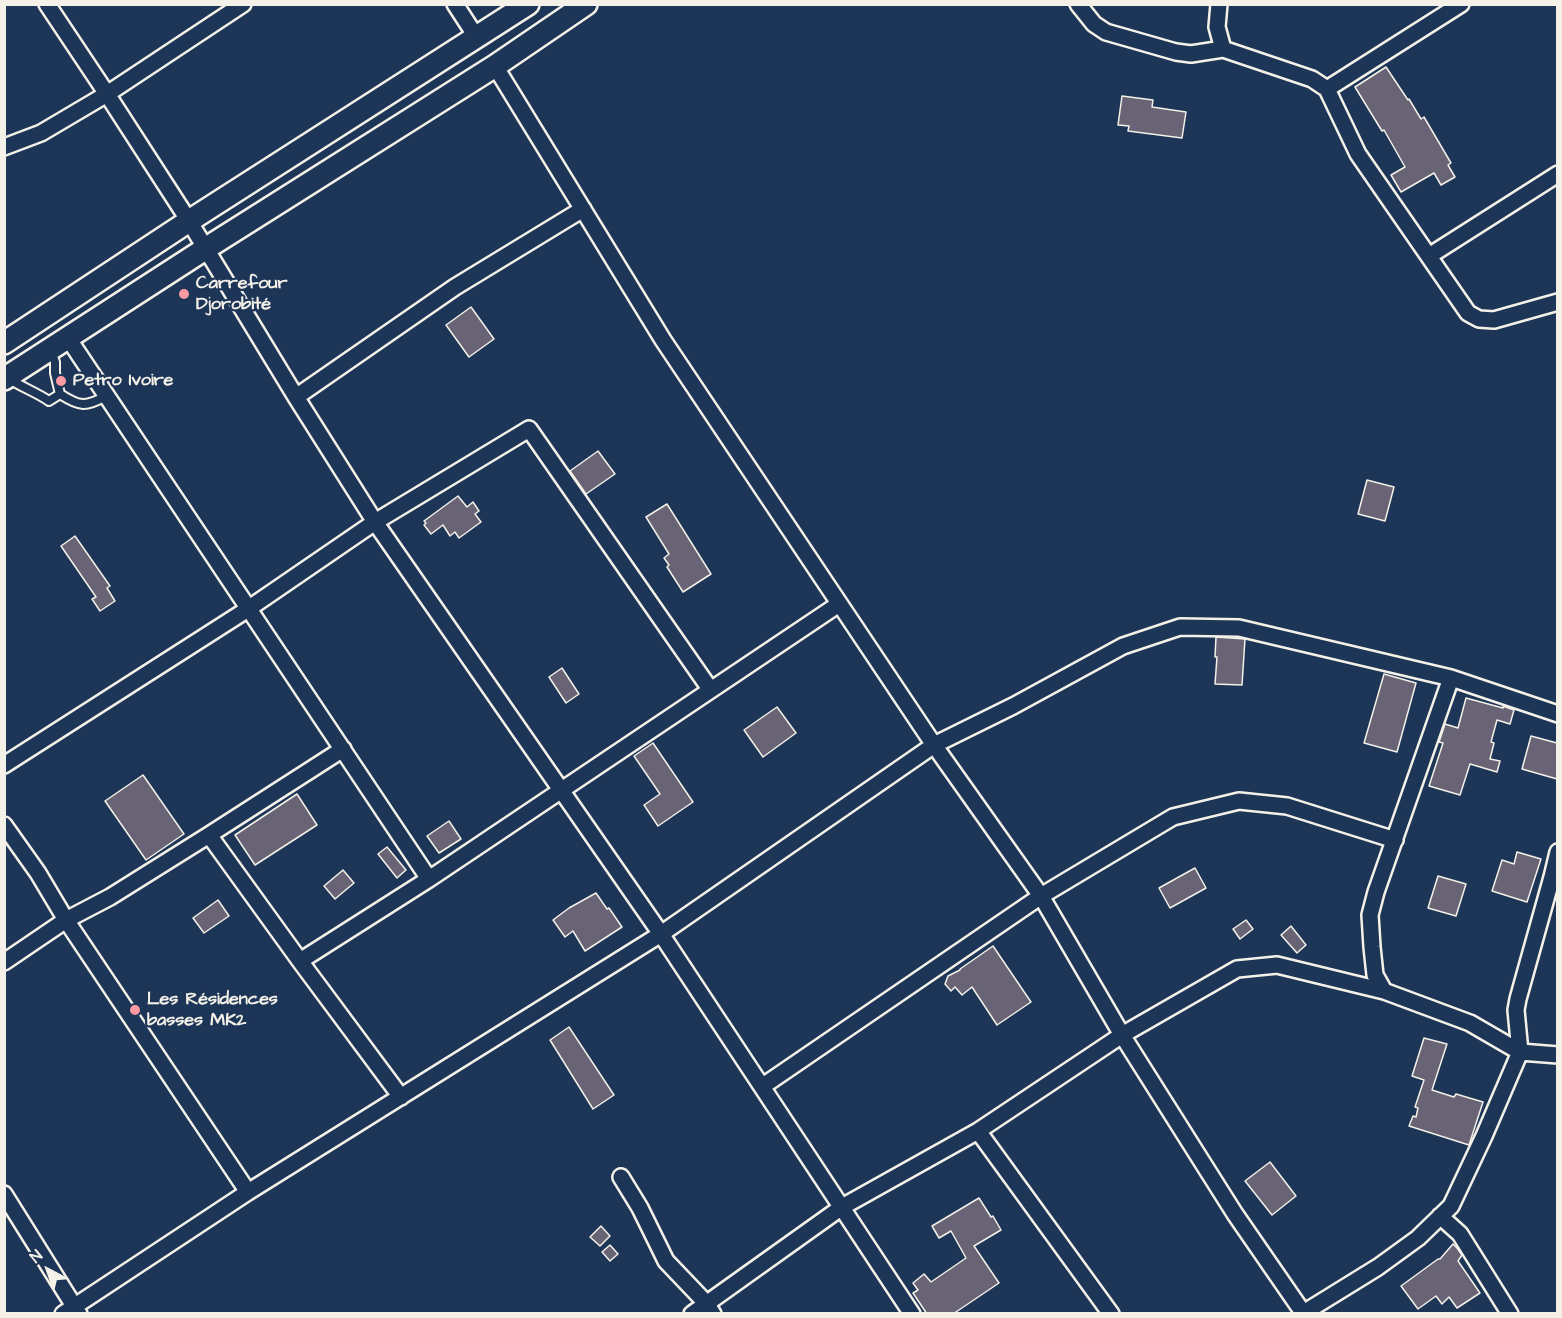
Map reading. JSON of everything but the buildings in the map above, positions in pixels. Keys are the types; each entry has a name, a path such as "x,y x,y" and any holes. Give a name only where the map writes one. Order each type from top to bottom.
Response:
{"main road":[{"path":"4,343 189,221 528,4"},
{"path":"6,378 495,66 586,4"}],"street":[{"path":"47,4 189,221 296,398 375,522 661,934 912,1314"},
{"path":"4,147 40,134 107,94 243,4"},
{"path":"455,4 477,38"},
{"path":"1078,4 1094,24 1106,32 1176,52 1191,54 1223,49 1312,79 1327,89 1358,154 1468,313 1479,319 1494,320 1557,302"},
{"path":"1219,4 1217,27 1223,49"},
{"path":"1327,89 1461,4"},
{"path":"495,66 663,340 934,745 1041,896 1122,1035 1235,1214 1303,1313 1378,1267 1418,1238 1451,1206 1485,1136 1520,1052 1516,1010 1518,999 1557,852"},
{"path":"1429,256 1557,174"},
{"path":"296,398 455,287 583,209"},
{"path":"59,344 106,396 429,879"},
{"path":"4,765 248,609 375,522 529,429 710,689"},
{"path":"300,961 429,879 839,604"},
{"path":"4,1194 72,1311 248,1192 661,934 934,745 1013,706 1123,646 1180,627 1239,628 1451,678 1557,714"},
{"path":"1383,991 1375,975 1370,915 1451,678"},
{"path":"4,962 66,920 110,897 343,749"},
{"path":"763,1086 1041,896 1173,817 1239,801 1287,806 1395,840"},
{"path":"4,825 248,1192"},
{"path":"209,835 401,1097"},
{"path":"692,1314 710,1309 842,1207 978,1131 1122,1035 1237,969 1277,965 1383,991 1470,1023 1520,1052 1557,1055"},
{"path":"978,1131 1111,1314"},
{"path":"621,1178 640,1208 666,1261 710,1309"},
{"path":"1440,1216 1460,1234 1510,1314"}],"lane":[{"path":"59,344 55,373 60,394 73,402 90,405 106,396"},
{"path":"6,378 33,390 49,401 60,394"}],"place":[{"name":"Carrefour Djorobité","path":"184,294"},
{"name":"Petro Ivoire","path":"61,381"},
{"name":"Les Résidences basses MK2","path":"135,1010"}]}
